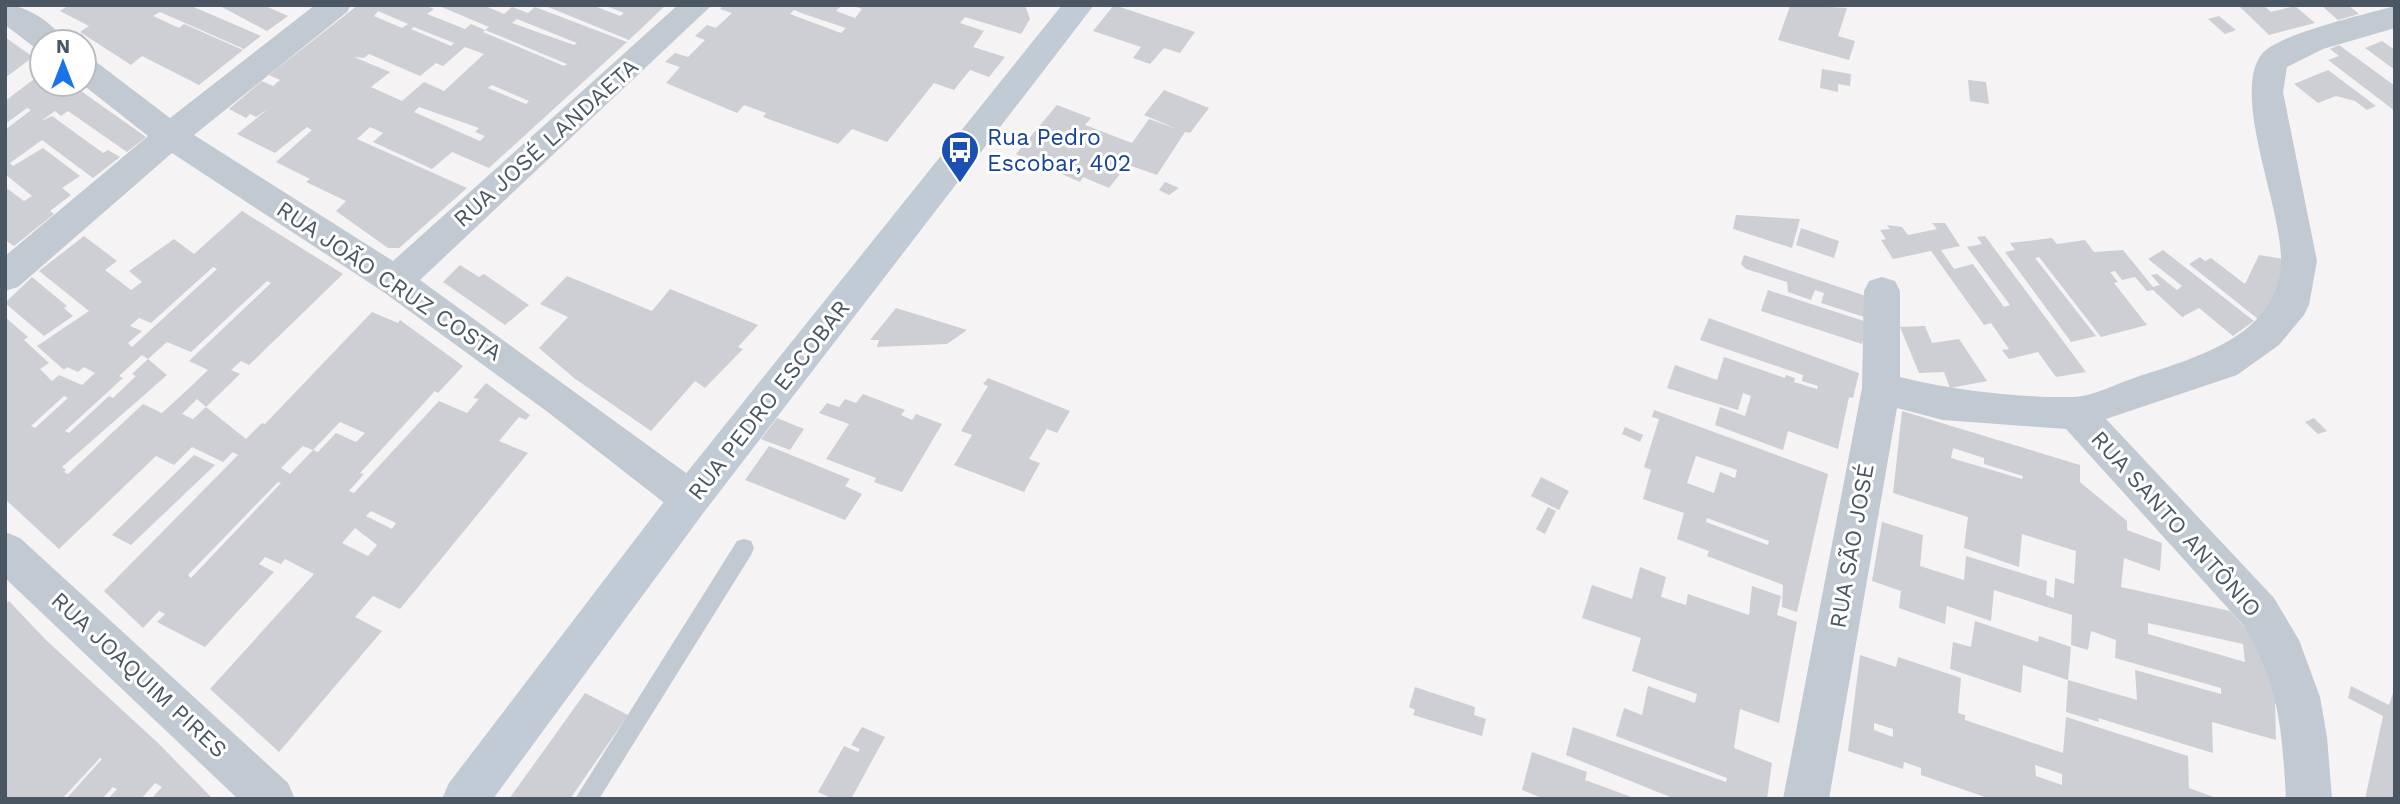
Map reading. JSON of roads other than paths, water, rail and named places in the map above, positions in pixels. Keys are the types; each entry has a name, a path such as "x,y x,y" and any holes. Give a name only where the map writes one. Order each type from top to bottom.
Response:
{"main road":[{"name":"RUA PEDRO ESCOBAR","path":"465,799 690,499 1079,5"}],"street":[{"path":"5,277 170,136 336,5"},
{"name":"RUA JOSÉ LANDAETA","path":"395,281 697,5"},
{"path":"5,9 30,28"},
{"path":"1881,388 1943,404 2076,413 2224,364 2266,334 2291,305 2299,261 2267,92 2270,69 2276,57 2300,46 2395,17"},
{"name":"RUA JOÃO CRUZ COSTA","path":"98,80 170,136 395,281 563,402 690,499"},
{"name":"RUA SÃO JOSÉ","path":"1806,799 1881,388 1882,291"},
{"name":"RUA SANTO ANTÔNIO","path":"2076,413 2259,612 2284,654 2298,697 2305,737 2309,799"},
{"name":"RUA JOAQUIM PIRES","path":"5,551 272,799"}],"lane":[{"path":"586,799 744,548"}],"place":[{"name":"Rua Pedro Escobar, 402","path":"960,184"}]}
